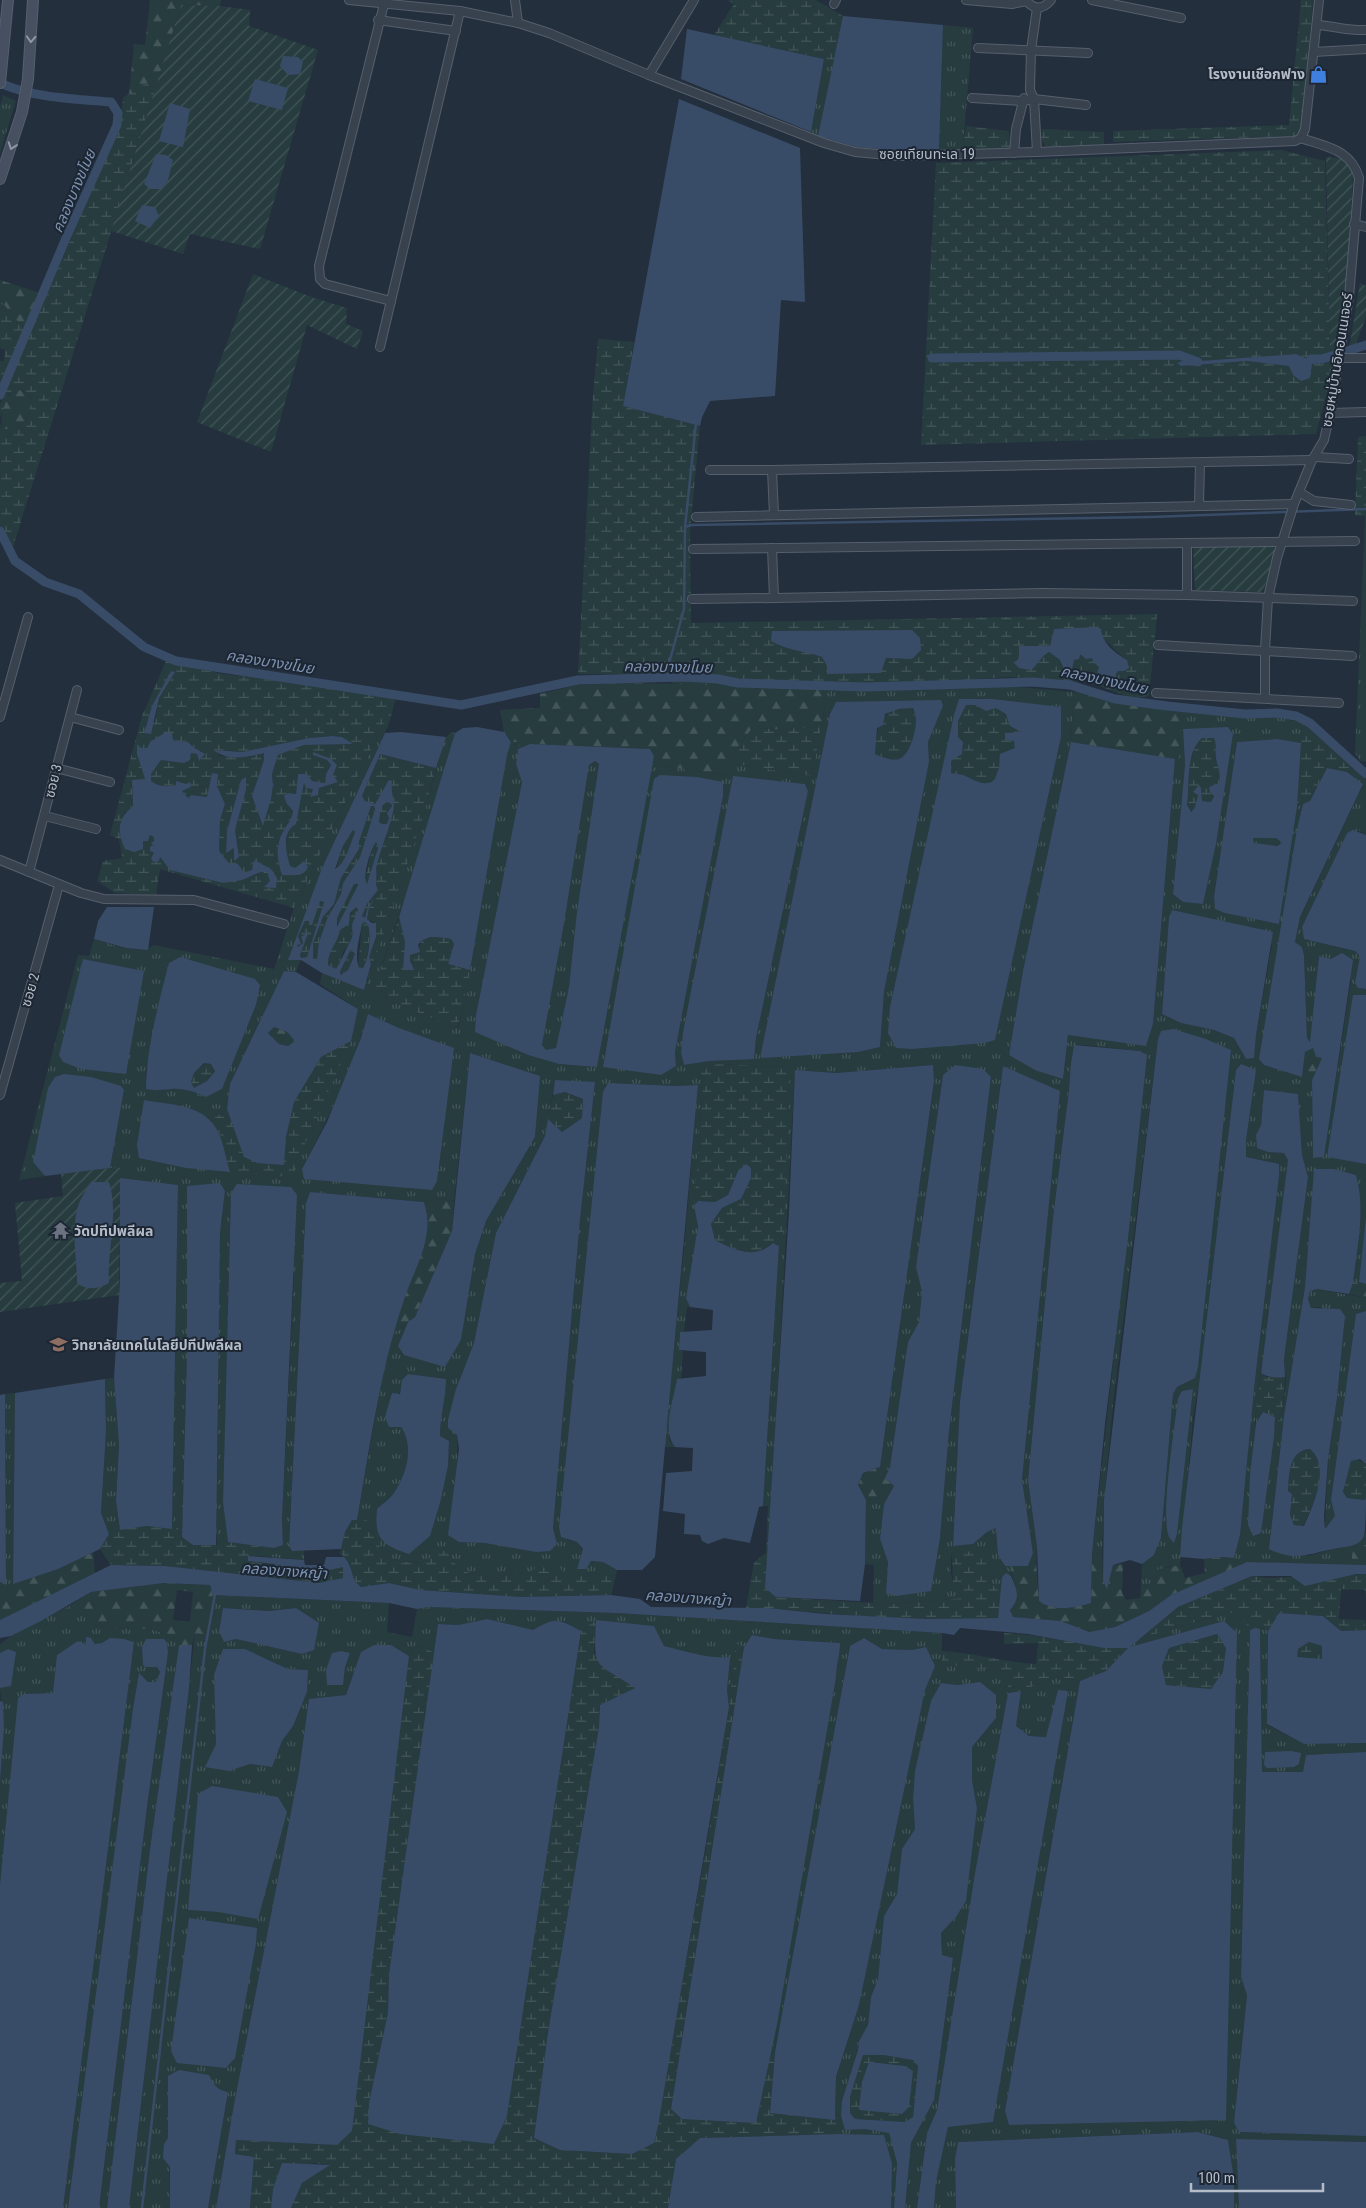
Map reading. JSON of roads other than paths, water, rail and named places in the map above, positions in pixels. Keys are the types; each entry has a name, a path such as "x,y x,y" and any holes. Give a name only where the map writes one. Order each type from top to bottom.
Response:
{"main road":[{"path":"0,83 8,0"},
{"path":"0,179 22,112 28,79 33,0"}],"street":[{"name":"ซอยเทียนทะเล 19","path":"349,0 460,11 518,23 549,33 649,75 824,143 855,152 898,156 1014,153 1280,143 1301,138"},
{"path":"515,0 518,23"},
{"path":"649,75 694,0"},
{"path":"966,0 1012,4 1026,1 1037,8 1046,6 1051,0"},
{"path":"1092,0 1181,18"},
{"path":"1301,138 1306,123 1319,0"},
{"path":"384,4 378,20 318,266 320,280 325,284 391,301"},
{"path":"1037,8 1031,50 1030,90 1034,99 1037,152"},
{"path":"380,346 460,11"},
{"path":"378,20 456,31"},
{"path":"1316,25 1343,27 1354,31 1366,30"},
{"path":"978,48 1088,53"},
{"path":"1314,52 1366,49"},
{"path":"1014,153 1022,101 1030,90"},
{"path":"972,98 1022,101 1034,99 1086,105"},
{"path":"1018,124 1034,124"},
{"name":"ซอยหมู่บ้านอิคอนเนเจอร์","path":"1265,698 1268,598 1298,492 1324,440 1349,297 1354,224 1362,178 1351,159 1337,150 1301,138"},
{"path":"1354,224 1366,227"},
{"path":"1339,358 1366,358"},
{"path":"1330,413 1366,412"},
{"path":"710,470 1349,459"},
{"path":"1199,506 1200,463"},
{"path":"772,470 774,515"},
{"path":"1298,492 1314,501 1351,505"},
{"path":"696,517 1199,506 1292,510"},
{"path":"693,549 1355,541"},
{"path":"1187,543 1187,595"},
{"path":"772,548 774,598"},
{"path":"692,599 1043,593 1187,595 1353,601"},
{"path":"0,717 28,617"},
{"path":"1158,645 1352,656"},
{"name":"ซอย 3","path":"30,872 77,690"},
{"path":"1156,693 1265,698 1340,704"},
{"path":"70,717 120,730"},
{"path":"56,768 110,782"},
{"path":"45,816 96,829"},
{"path":"0,860 59,885 104,899 194,900 284,924"},
{"name":"ซอย 2","path":"0,1095 59,885"}],"water":[{"path":"843,16 943,25 939,150 890,150 856,147 818,136"},
{"path":"687,29 824,59 811,132 681,79"},
{"path":"283,56 298,57 303,62 300,74 288,75 280,66"},
{"path":"255,79 288,88 282,110 248,101"},
{"path":"679,99 800,148 805,302 781,300 775,396 710,401 700,426 623,406"},
{"path":"170,103 190,109 183,147 159,141"},
{"path":"156,154 166,155 173,160 168,180 161,189 150,189 144,184"},
{"path":"142,205 155,207 159,216 150,228 135,221"},
{"path":"1296,354 1305,358 1322,359 1322,363 1312,364 1310,378 1301,381 1293,375 1289,366 1248,361 1181,366 1177,363 1188,359 1188,355 1200,361"},
{"path":"1096,627 1101,629 1104,639 1110,647 1127,660 1129,668 1124,671 1118,671 1116,681 1096,677 1099,667 1093,662 1092,658 1086,659 1080,654 1079,659 1074,660 1072,669 1064,669 1060,660 1049,652 1031,670 1019,668 1014,663 1019,658 1019,646 1050,646 1054,629"},
{"path":"912,630 920,638 921,650 912,659 886,658 881,673 827,674 827,666 822,657 771,641 772,631"},
{"path":"171,671 175,672 159,698 151,734 144,733 152,706"},
{"path":"959,699 992,699 1061,707 1061,737 995,1040 985,1043 912,1049 896,1048 888,1033 890,1007","holes":["966,705 975,705 986,711 996,708 1006,714 1010,726 1021,732 1005,733 1005,740 1014,741 1015,748 1000,754 999,768 994,781 989,783 981,783 963,775 951,773 951,761 962,754 963,742 958,737 958,721"]},
{"path":"941,700 943,706 928,742 929,762 884,992 880,1047 858,1052 761,1058 830,714 836,702","holes":["913,708 916,718 915,730 912,742 903,757 896,759 875,754 877,728 883,725 885,714 899,709"]},
{"path":"477,727 504,732 511,742 507,755 470,970 448,964 454,944 451,939 437,937 425,939 418,945 420,952 410,955 414,970 403,970 405,942 399,917 455,733 463,728"},
{"path":"1228,727 1233,734 1216,844 1203,904 1183,902 1173,894 1185,765 1183,729","holes":["1202,738 1214,738 1219,783 1209,787 1210,792 1214,796 1211,802 1202,801 1199,785 1193,792 1198,795 1195,807 1191,812 1187,805 1189,770 1193,752"]},
{"path":"166,732 172,733 173,740 188,742 205,754 199,761 197,754 191,753 190,760 184,763 161,760 151,774 151,781 166,786 176,785 176,781 186,784 190,782 191,787 182,791 188,798 191,795 207,797 212,773 218,774 217,786 225,804 220,820 219,851 229,863 238,864 244,873 252,870 254,860 271,869 277,878 276,888 264,887 270,881 267,872 261,872 242,880 223,883 170,870 160,857 159,861 153,862 151,858 154,853 150,851 150,847 154,846 151,843 154,841 154,837 150,835 148,841 143,841 143,849 134,852 125,849 120,826 124,816 133,806 132,780 145,779 137,754 137,744 141,748 147,748 150,742"},
{"path":"401,732 446,737 436,768 380,754 362,796 365,801 375,804 389,780 392,781 394,808 376,869 378,890 367,904 362,916 365,918 368,907 375,897 369,908 367,919 372,923 376,923 376,937 369,957 371,964 364,990 322,973 301,960 288,960 322,868 385,733","holes":["390,802 392,806 387,813 389,818 387,824 379,822 381,807","371,806 374,806 375,809 360,857 343,883 341,894 327,919 319,942 317,959 313,959 313,943 323,917 334,904 341,878 359,849 359,842","353,830 355,832 347,853 342,863 335,869 343,846","376,842 378,848 367,884 365,875 371,851","354,884 358,884 337,927 337,918","320,901 324,902 307,957 301,958 300,955 309,931 301,937 303,943 298,947 297,945 301,944 298,936 305,921 309,921 309,925 312,925","356,907 358,910 352,925 352,937 336,969 328,965 329,956 340,930 349,924 350,913","365,922 369,930 369,947 365,964 360,969 357,954 362,924","352,950 355,954 348,970 341,975 340,972"]},
{"path":"342,737 353,744 304,745 278,755 272,774 271,799 263,826 252,796 264,760 264,753 245,757 232,757 219,754 214,750 242,752 309,738"},
{"path":"1277,739 1301,743 1297,807 1279,924 1225,913 1215,909 1214,897 1237,742","holes":["1253,838 1276,838 1282,843 1277,846 1254,843"]},
{"path":"1071,742 1175,759 1153,1024 1146,1046 1068,1035 1063,1079 1035,1070 1009,1055 1023,971"},
{"path":"530,744 650,749 654,756 597,1067 559,1064 528,1055 475,1032 476,1015 522,782 516,764 518,749","holes":["595,761 599,764 577,912 569,987 556,1048 546,1050 542,1045 564,923 589,765"]},
{"path":"313,752 331,759 337,765 333,775 338,782 319,788 318,795 310,797 313,789 306,788 304,783 296,824 288,832 286,843 290,866 295,868 304,861 308,867 306,871 300,874 282,875 278,859 279,842 293,811 287,804 284,796 288,793 296,794 298,774 307,774 312,781 325,783 326,774 331,765 327,760 313,755"},
{"path":"1327,768 1347,772 1363,784 1300,917 1295,942 1302,947 1304,955 1307,1038 1310,1042 1319,956 1331,959 1342,953 1353,960 1324,1157 1313,1158 1312,1080 1322,1058 1316,1057 1313,1048 1305,1052 1302,1077 1264,1065 1259,1059 1297,829 1303,804 1310,801"},
{"path":"660,775 697,777 723,782 723,796 675,1052 676,1066 661,1075 603,1067 654,779"},
{"path":"733,776 805,784 808,791 756,1038 754,1059 709,1061 684,1065 681,1053 683,1032"},
{"path":"246,777 246,790 235,830 239,857 234,861 234,848 226,853 227,831 241,780"},
{"path":"1353,830 1366,835 1366,989 1358,988 1355,983 1360,956 1355,951 1304,939 1302,927 1347,833"},
{"path":"107,907 154,907 148,950 126,948 94,939 98,921"},
{"path":"1172,910 1273,932 1254,1058 1246,1059 1234,1038 1214,1030 1181,1023 1162,1014 1169,917"},
{"path":"180,957 255,979 260,985 256,1005 222,1089 206,1097 180,1089 146,1089 148,1058 157,1009 169,963","holes":["204,1063 211,1064 215,1071 207,1081 194,1088 191,1082 194,1073"]},
{"path":"83,959 144,971 126,1074 81,1069 63,1062 59,1055"},
{"path":"284,971 296,972 358,1009 351,1041 321,1057 294,1102 286,1137 284,1165 257,1163 244,1157 227,1109 230,1084","holes":["274,1027 287,1032 295,1041 288,1046 279,1044 268,1033"]},
{"path":"1353,995 1366,995 1366,1164 1327,1157"},
{"path":"368,1014 399,1028 454,1048 437,1181 432,1190 304,1179 302,1169 327,1122 361,1038"},
{"path":"1173,1029 1206,1039 1231,1050 1198,1367 1195,1378 1177,1387 1173,1394 1161,1538 1154,1555 1142,1564 1130,1560 1113,1565 1107,1589 1103,1581 1104,1500 1158,1039 1161,1031"},
{"path":"1074,1045 1140,1051 1147,1055 1128,1238 1105,1424 1092,1554 1091,1603 1057,1608 1039,1601 1037,1547 1028,1480 1053,1218"},
{"path":"470,1053 540,1076 535,1137 486,1221 475,1254 461,1340 445,1367 404,1355 398,1346 408,1322 415,1317 452,1231"},
{"path":"1241,1064 1256,1070 1246,1140 1246,1157 1279,1164 1279,1176 1255,1380 1240,1535 1234,1558 1204,1559 1180,1557 1236,1070"},
{"path":"933,1065 934,1081 880,1467 863,1473 858,1485 866,1500 865,1564 860,1601 776,1597 765,1588 789,1212 795,1070 836,1073"},
{"path":"955,1065 983,1069 991,1077 949,1431 940,1538 931,1591 897,1596 886,1593 888,1562 880,1539 884,1504 894,1486 885,1478 890,1467 908,1342 919,1322 922,1292 916,1267 943,1075"},
{"path":"1003,1066 1060,1091 1022,1480 1033,1553 1028,1566 1005,1566 998,1555 996,1528 987,1532 973,1544 953,1546 960,1401"},
{"path":"64,1074 91,1077 121,1086 124,1090 110,1168 45,1176 33,1162 48,1088 55,1077"},
{"path":"555,1080 595,1082 580,1220 553,1528 557,1544 550,1551 536,1552 485,1543 459,1542 448,1535 459,1449 457,1435 448,1428 448,1420 456,1389 474,1343 496,1233 545,1136 548,1119 562,1132 582,1118 583,1099 565,1092 553,1095"},
{"path":"608,1083 675,1086 698,1085 655,1557 642,1570 617,1570 603,1562 591,1561 586,1569 577,1569 583,1549 577,1542 561,1537 559,1527 603,1092"},
{"path":"1264,1090 1298,1094 1302,1155 1308,1177 1284,1359 1285,1377 1279,1378 1261,1373 1288,1160 1284,1153 1268,1152 1257,1148 1256,1135 1261,1125"},
{"path":"144,1100 187,1108 197,1111 206,1117 219,1134 230,1172 186,1168 139,1158 137,1145"},
{"path":"746,1164 751,1168 751,1178 741,1199 722,1208 711,1224 715,1240 737,1250 744,1252 759,1251 773,1243 779,1246 763,1506 759,1507 750,1543 724,1538 708,1544 702,1541 700,1535 684,1534 685,1514 663,1511 666,1473 692,1471 693,1448 675,1447 669,1432 669,1423 677,1379 706,1376 706,1352 679,1350 680,1332 712,1330 713,1310 690,1307 686,1298 698,1226 694,1206 698,1201 715,1202 728,1195 738,1171"},
{"path":"1314,1169 1334,1169 1356,1175 1360,1201 1360,1229 1353,1283 1349,1294 1317,1289 1310,1291 1308,1299 1311,1308 1340,1309 1345,1316 1337,1398 1328,1459 1324,1517 1325,1529 1335,1516 1331,1500 1356,1314 1366,1311 1366,1464 1360,1459 1351,1461 1343,1492 1347,1498 1365,1500 1366,1497 1364,1536 1358,1543 1351,1546 1294,1556 1269,1549 1284,1416 1305,1287","holes":["1310,1449 1316,1457 1320,1476 1312,1508 1304,1526 1294,1525 1290,1515 1292,1494 1288,1491 1292,1464 1294,1459 1303,1450"]},
{"path":"120,1178 178,1185 172,1529 147,1526 120,1530 116,1501 119,1445 114,1378 120,1280"},
{"path":"91,1182 109,1182 113,1207 109,1283 93,1288 81,1286 77,1283 74,1233 79,1203"},
{"path":"220,1183 225,1191 220,1232 216,1545 193,1545 182,1537 187,1354 187,1186"},
{"path":"237,1184 291,1187 297,1195 282,1519 283,1545 274,1548 228,1542 223,1502 231,1193"},
{"path":"310,1192 424,1202 427,1213 427,1235 399,1314 391,1343 372,1431 357,1520 352,1520 345,1532 341,1549 292,1551 289,1546 306,1203"},
{"path":"1366,1216 1366,1284 1359,1282"},
{"path":"408,1374 446,1379 440,1436 449,1441 448,1466 430,1536 409,1554 386,1544 379,1534 376,1519 377,1509 394,1493 402,1477 407,1460 408,1443 401,1427 389,1427 385,1417 392,1393 400,1394 402,1380"},
{"path":"105,1379 106,1432 101,1513 109,1534 100,1549 58,1569 13,1584 15,1393"},
{"path":"1193,1389 1177,1534 1174,1543 1169,1537 1166,1510 1171,1448 1178,1398 1182,1391"},
{"path":"5,1394 6,1585 0,1582 0,1395"},
{"path":"1263,1412 1275,1417 1274,1437 1261,1533 1253,1536 1248,1525 1250,1475 1256,1423"},
{"name":"คลองบางหญ้า","path":"248,1556 304,1560 305,1565 324,1565 326,1557 344,1557 355,1580 361,1587 389,1583 420,1590 521,1597 611,1595 640,1599 651,1607 768,1608 825,1614 927,1619 998,1618 1002,1577 1006,1573 1011,1576 1017,1594 1016,1602 1010,1610 1013,1617 1061,1621 1089,1632 1115,1627 1149,1611 1171,1595 1247,1562 1366,1565 1366,1574 1356,1574 1305,1586 1291,1576 1252,1576 1178,1607 1130,1647 1224,1621 1237,1633 1226,2120 1009,2125 1005,2111 1080,1681 1106,1671 1128,1648 1104,1648 1028,1634 960,1628 954,1635 616,1613 428,1607 417,1609 389,1603 213,1595 210,1585 164,1583 91,1592 41,1621 11,1636 0,1638 0,1620 111,1565 165,1566 319,1583 343,1578 343,1567 325,1571 283,1572 274,1564 248,1561","holes":["1217,1634 1226,1648 1223,1672 1211,1689 1166,1685 1162,1666 1169,1648"]},
{"path":"223,1608 269,1611 296,1608 319,1623 314,1650 302,1654 236,1639 224,1642 219,1631"},
{"path":"1279,1613 1323,1616 1341,1631 1366,1630 1366,1743 1304,1744 1267,1724 1268,1631","holes":["1309,1642 1322,1646 1322,1659 1297,1657 1298,1649"]},
{"path":"487,1619 533,1630 552,1621 557,1621 581,1631 507,2116 494,2144 400,2134 368,2124 369,2103 388,2012 389,1974 438,1624 458,1625"},
{"path":"596,1620 654,1626 664,1646 705,1656 730,1657 727,1690 729,1707 658,2126 654,2143 632,2154 560,2150 534,2138 548,2032 599,1727 600,1705 635,1688 599,1663 595,1649"},
{"path":"1260,1629 1262,1772 1303,1772 1306,1755 1366,1752 1366,2136 1239,2132 1234,2123 1247,1995 1241,1977 1250,1630"},
{"path":"752,1635 774,1639 840,1643 836,1677 777,2025 756,2123 682,2119 671,2109 744,1647"},
{"path":"86,1637 91,1638 95,1644 102,1643 110,1638 134,1642 63,2208 0,2208 0,1885 18,1698 24,1694 53,1693 57,1655 78,1641 86,1645"},
{"path":"864,1638 882,1649 912,1650 926,1647 935,1666 925,1690 859,2005 836,2077 835,2120 770,2113 775,2052 850,1646"},
{"path":"146,1639 164,1639 167,1643 168,1653 147,1807 99,2208 68,2208 139,1673 148,1682 156,1682 160,1672 157,1667 145,1667 143,1665 142,1647"},
{"path":"179,1645 192,1645 189,1688 129,2208 107,2208 150,1849"},
{"path":"374,1645 391,1645 409,1656 352,2131 337,2145 236,2140 235,2154 254,2157 250,2208 216,2208 234,2104 299,1771 309,1699 346,1695 361,1652"},
{"path":"8,1649 16,1652 11,1686 0,1688 0,1653"},
{"path":"223,1649 245,1649 288,1669 308,1670 307,1692 293,1726 282,1741 272,1767 250,1764 229,1771 205,1767 216,1744 214,1675"},
{"path":"341,1651 350,1653 345,1667 343,1685 327,1685 326,1670 332,1653"},
{"path":"980,1682 996,1695 996,1718 972,1747 972,1780 977,1808 966,1901 956,1917 941,1933 942,1955 953,1958 934,2100 911,2143 905,2208 894,2208 897,2163 889,2133 864,2129 845,2130 841,2116 842,2101 859,2041 868,2025 871,1997 878,1979 884,1916 897,1894 902,1849 915,1829 913,1799 915,1771 931,1701 941,1683 958,1685","holes":["863,2055 883,2055 913,2060 918,2066 913,2117 905,2122 855,2119 850,2113 850,2097"]},
{"path":"1058,1690 1068,1691 993,2122 948,2127 936,2182 934,2208 917,2208 927,2133 937,2110 975,1873 1008,1693 1021,1691 1016,1726 1029,1736 1046,1737"},
{"path":"0,1701 3,1702 4,1728 0,1782"},
{"path":"1291,1751 1301,1753 1299,1764 1294,1767 1267,1768 1264,1765 1265,1752"},
{"path":"212,1786 278,1797 287,1812 258,1919 218,1912 188,1910 198,1794"},
{"path":"189,1918 257,1928 256,1943 235,2058 226,2068 177,2063 171,2051"},
{"path":"869,2062 905,2066 913,2071 909,2107 902,2114 859,2110 862,2082"},
{"path":"179,2070 209,2075 216,2086 228,2092 208,2208 170,2208 170,2167 163,2158 164,2144 168,2138 168,2076"},
{"path":"1198,2132 1228,2140 1234,2179 1234,2208 956,2208 955,2159 958,2142"},
{"path":"839,2134 884,2135 892,2164 891,2208 668,2208 676,2159 700,2138"},
{"path":"1236,2139 1366,2142 1366,2208 1239,2208"},
{"path":"282,2163 330,2165 302,2183 291,2208 271,2208 273,2189"}],"waterway":[{"name":"คลองบางขโมย","path":"0,83 40,95 111,102 118,113 117,125 66,238 0,395"},
{"path":"1311,359 1322,359 1366,345"},
{"path":"932,358 1179,355 1198,362"},
{"path":"665,678 684,609 685,527 696,423"},
{"path":"685,527 691,525 1152,517 1366,509"},
{"name":"คลองบางขโมย","path":"0,531 15,561 45,582 79,594 144,647 176,661 461,705 578,680 684,677 718,679 738,683 866,687 1032,682 1070,685 1115,699 1245,714 1277,713 1296,716 1310,723 1366,774"},
{"path":"142,2208 205,1649 215,1594"}],"place":[{"name":"โรงงานเชือกฟาง","path":"1319,74"},
{"name":"วัดปทีปพลีผล","path":"60,1231"},
{"name":"วิทยาลัยเทคโนโลยีปทีปพลีผล","path":"58,1345"}]}
